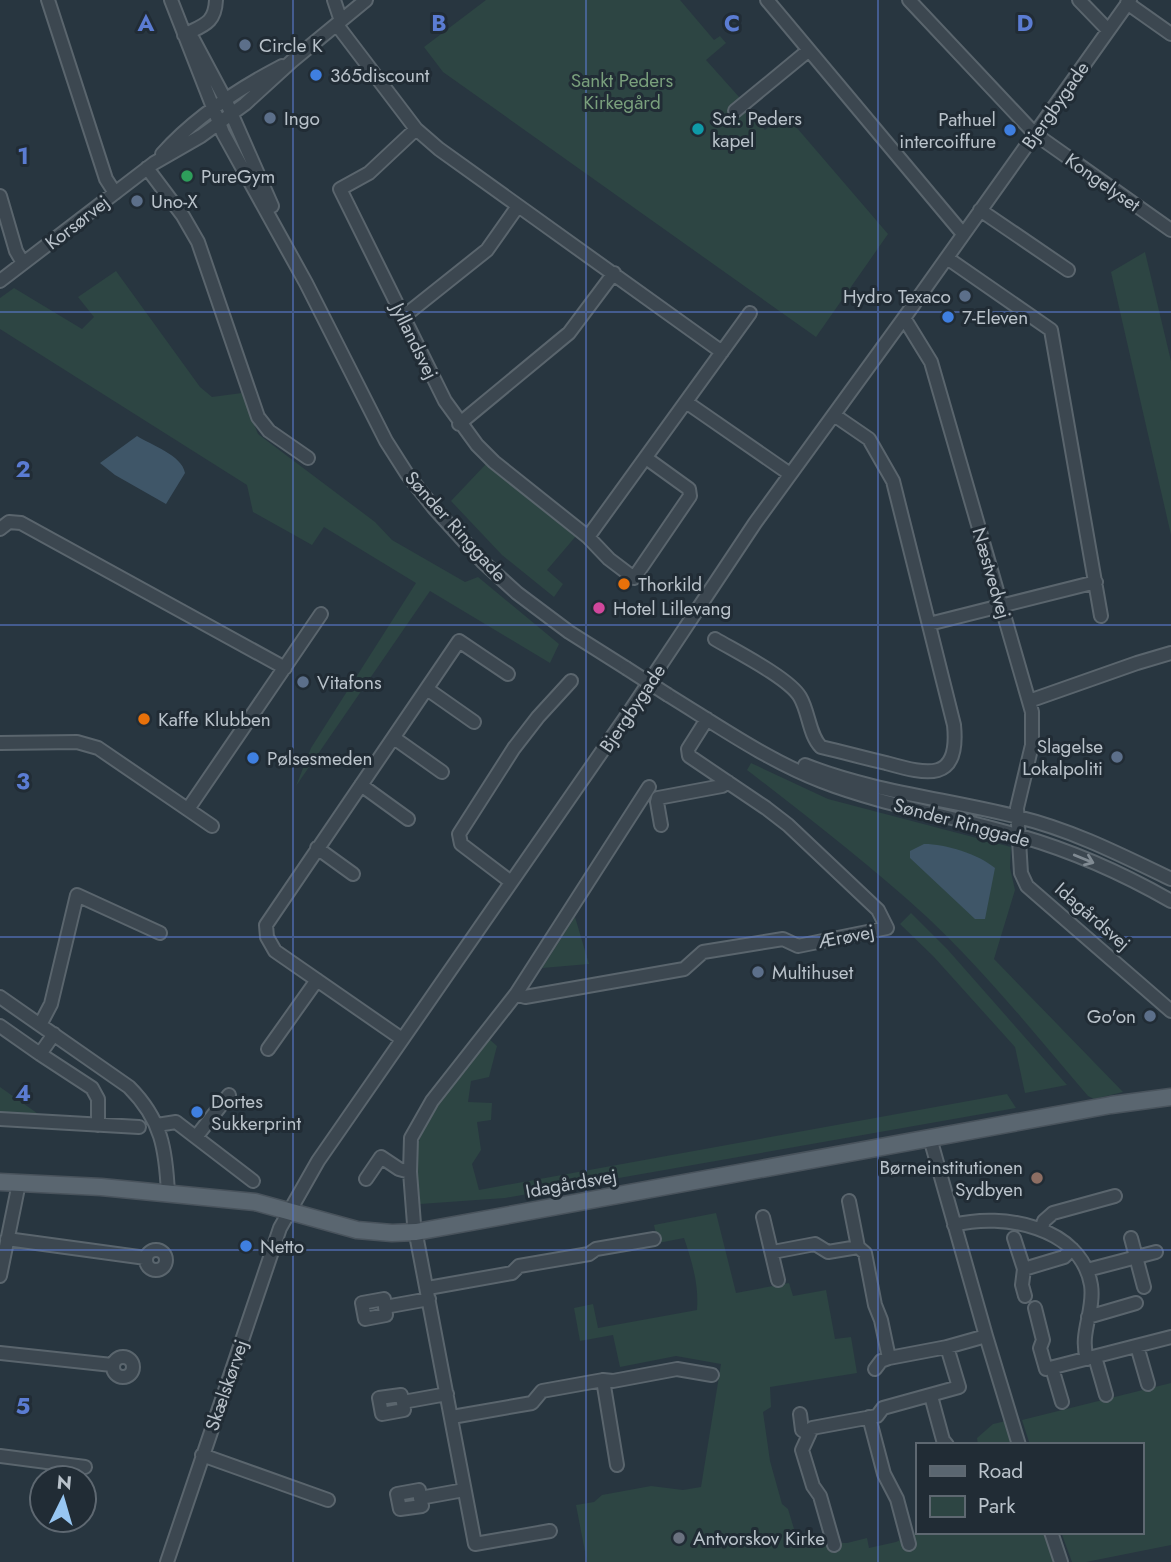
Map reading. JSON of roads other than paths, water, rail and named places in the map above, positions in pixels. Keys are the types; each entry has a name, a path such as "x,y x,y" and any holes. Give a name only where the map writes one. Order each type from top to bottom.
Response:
{"main road":[{"name":"Idagårdsvej","path":"0,1182 101,1187 255,1202 356,1230 381,1233 416,1232 1171,1094"}],"street":[{"path":"48,0 106,178 115,193"},
{"path":"171,0 222,111"},
{"path":"184,30 209,22 213,17 216,0"},
{"path":"334,0 339,23 416,129 439,149 722,352"},
{"name":"Korsørvej","path":"0,281 222,111 243,86 292,61 366,0"},
{"path":"767,0 963,234"},
{"name":"Kongelyset","path":"909,0 1035,134 1171,230"},
{"path":"1079,0 1108,30"},
{"path":"1128,2 1171,34"},
{"name":"Bjergbygade","path":"289,1210 323,1154 630,711 790,474 1128,2"},
{"path":"184,30 191,54 205,75 222,111"},
{"path":"735,111 809,50"},
{"name":"Sønder Ringgade","path":"222,111 289,242 306,283"},
{"name":"Sønder Ringgade","path":"222,111 386,441 407,474 434,508 483,562 517,593 569,632 784,765 856,793 1020,836 1090,861 1171,901"},
{"name":"Jyllandsvej","path":"416,129 369,173 340,189 459,424 494,462 588,537 594,546 634,578 691,496 689,489 646,457"},
{"path":"151,165 198,242 258,417 269,431 308,458"},
{"path":"0,196 16,251 23,263"},
{"path":"403,317 487,250 518,206"},
{"path":"980,210 1068,270"},
{"path":"947,258 1051,330 1101,616"},
{"path":"459,424 569,333 614,273"},
{"path":"588,537 750,313"},
{"name":"Næstvedvej","path":"904,318 932,362 1032,712 1032,745 1020,795 1020,836"},
{"path":"686,402 790,474"},
{"path":"715,639 793,687 807,710 816,741 821,747 928,773 939,770 947,763 953,751 955,736 891,476 869,439 834,415"},
{"path":"0,529 9,522 21,523 285,668"},
{"path":"929,624 1096,582"},
{"path":"188,810 321,614"},
{"path":"402,1040 275,950 266,931 268,920 459,641 508,674"},
{"path":"1029,701 1171,653"},
{"path":"511,882 461,844 458,838 460,830 514,748 571,681"},
{"path":"427,689 474,722"},
{"name":"Ærøvej","path":"516,994 525,997 684,969 703,952 783,939 798,946 887,929 878,910 788,825 688,754 688,749 707,719"},
{"path":"394,737 443,772"},
{"path":"0,743 88,744 98,748 212,826"},
{"name":"Sønder Ringgade","path":"752,745 824,773 879,788 1018,817 1062,830 1112,850 1171,879"},
{"path":"661,825 658,798 722,786 728,782"},
{"path":"361,785 408,819"},
{"path":"550,1531 475,1544 416,1232 409,1152 416,1127 432,1101 516,994 649,786"},
{"name":"Idagårdsvej","path":"1020,836 1020,866 1027,886 1171,1012"},
{"path":"317,848 353,874"},
{"path":"40,1025 51,1004 77,895 160,933"},
{"path":"268,1049 317,980"},
{"path":"0,997 129,1087 145,1103 157,1125 165,1156 167,1194"},
{"path":"0,1026 97,1093 98,1125"},
{"path":"40,1054 54,1034"},
{"path":"196,1137 229,1095"},
{"path":"0,1119 139,1127"},
{"path":"157,1125 176,1122 253,1181"},
{"path":"930,1138 1018,1443"},
{"path":"366,1179 381,1157 399,1169 410,1172"},
{"path":"0,1276 19,1183"},
{"path":"1041,1230 1044,1222 1053,1213 1115,1196"},
{"path":"849,1201 858,1247 865,1252 889,1358"},
{"name":"Skælskørvej","path":"167,1562 280,1228 289,1210"},
{"path":"763,1217 778,1280"},
{"path":"954,1225 989,1220 1024,1225 1041,1230 1072,1249 1087,1270 1091,1287 1084,1348 1091,1358 1106,1395"},
{"path":"1014,1238 1024,1269 1022,1285 1025,1296"},
{"path":"1131,1238 1144,1287"},
{"path":"8,1239 146,1258"},
{"path":"385,1307 512,1273 520,1266 653,1239"},
{"path":"773,1252 815,1244 828,1252 858,1247"},
{"path":"1024,1269 1064,1257 1072,1249"},
{"path":"1087,1270 1156,1252"},
{"path":"1088,1317 1136,1303"},
{"path":"1035,1308 1043,1340 1040,1348 1046,1369 1171,1337"},
{"path":"875,1369 881,1361 889,1358 947,1347 986,1336"},
{"path":"1137,1346 1148,1384"},
{"path":"834,1545 803,1450 812,1428 877,1416 883,1408 959,1387 947,1347"},
{"path":"0,1353 113,1366"},
{"path":"1052,1368 1062,1402"},
{"path":"452,1417 532,1403 542,1391 603,1380 613,1381 677,1369 712,1375"},
{"path":"603,1380 617,1465"},
{"path":"403,1402 447,1394"},
{"path":"931,1396 945,1443"},
{"path":"800,1414 802,1430 809,1435"},
{"path":"869,1418 884,1474 897,1499 909,1544"},
{"path":"202,1455 328,1500"},
{"path":"0,1456 62,1464"},
{"path":"420,1498 464,1490"},
{"path":"1052,1534 1060,1558"}],"water":[{"path":"137,436 165,451 183,467 185,473 166,504 115,475 100,463"},
{"path":"924,844 961,851 980,858 995,868 985,919 975,919 910,858 910,851"}],"place":[{"name":"Circle K","path":"245,45"},
{"name":"365discount","path":"316,75"},
{"name":"Ingo","path":"270,118"},
{"name":"Sct. Peders kapel","path":"698,129"},
{"name":"Pathuel intercoiffure","path":"1010,130"},
{"name":"PureGym","path":"187,176"},
{"name":"Uno-X","path":"137,201"},
{"name":"Hydro Texaco","path":"965,296"},
{"name":"7-Eleven","path":"948,317"},
{"name":"Thorkild","path":"624,584"},
{"name":"Hotel Lillevang","path":"599,608"},
{"name":"Vitafons","path":"303,682"},
{"name":"Kaffe Klubben","path":"144,719"},
{"name":"Slagelse Lokalpoliti","path":"1117,757"},
{"name":"Pølsesmeden","path":"253,758"},
{"name":"Multihuset","path":"758,972"},
{"name":"Go'on","path":"1150,1016"},
{"name":"Dortes Sukkerprint","path":"197,1112"},
{"name":"Børneinstitutionen Sydbyen","path":"1037,1178"},
{"name":"Netto","path":"246,1246"},
{"name":"Antvorskov Kirke","path":"679,1538"}],"park label":[{"name":"Sankt Peders Kirkegård","path":"622,91"}]}
